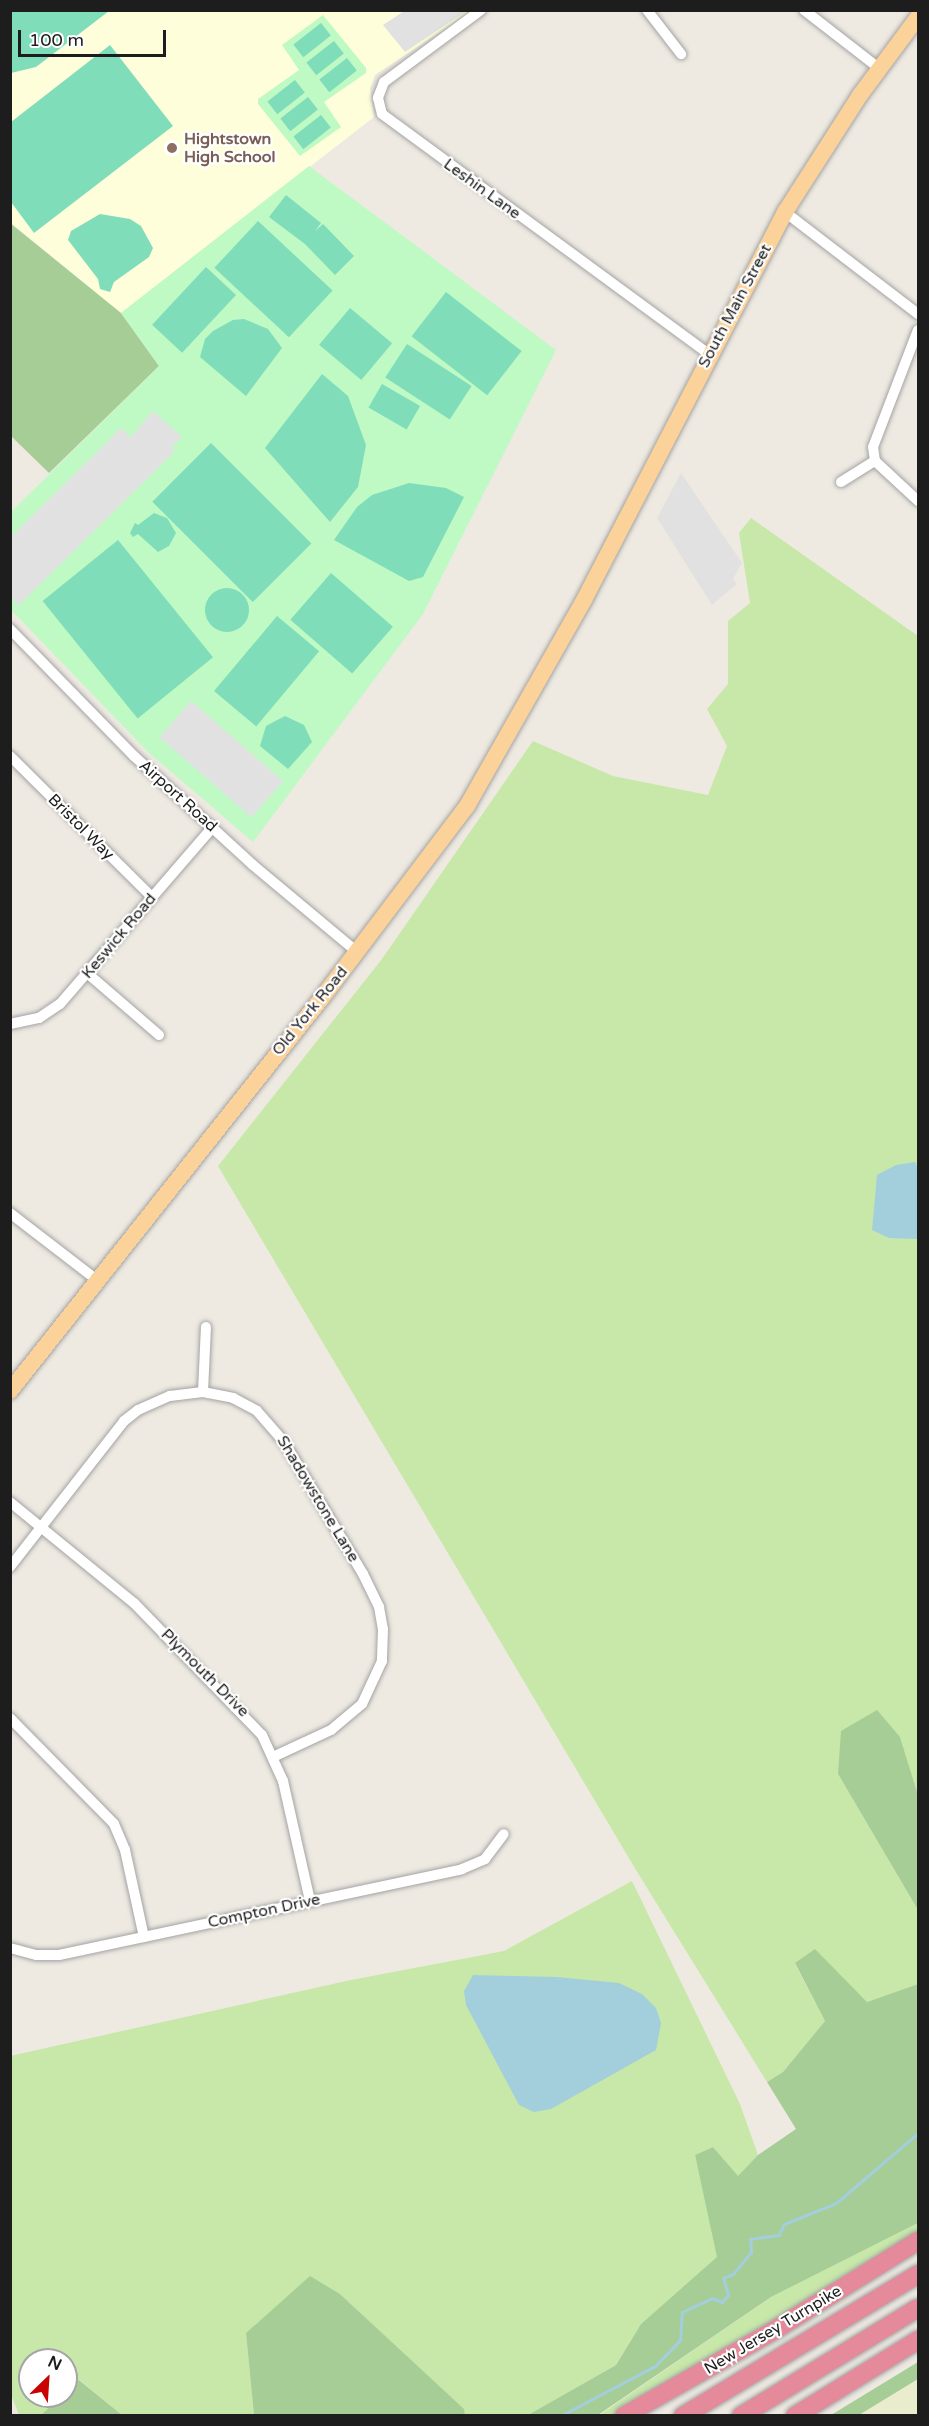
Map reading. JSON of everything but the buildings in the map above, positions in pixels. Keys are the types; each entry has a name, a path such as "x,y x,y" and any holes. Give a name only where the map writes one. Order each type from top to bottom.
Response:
{"highway":[{"name":"New Jersey Turnpike","path":"624,2415 778,2328 918,2241"},
{"name":"New Jersey Turnpike","path":"683,2415 918,2274"},
{"path":"741,2415 918,2308"},
{"path":"795,2415 918,2340"}],"main road":[{"name":"South Main Street","path":"578,611 709,354 785,212 880,69 918,17"},
{"name":"Old York Road","path":"10,1391 357,952 473,797 578,611"}],"street":[{"name":"Leshin Lane","path":"481,10 384,82 378,98 382,114 709,354"},
{"path":"647,10 681,54"},
{"path":"804,10 880,69"},
{"path":"785,212 918,314"},
{"path":"918,330 873,447 875,461 918,501"},
{"path":"841,482 875,461"},
{"name":"Airport Road","path":"10,629 86,709 213,827 357,952"},
{"name":"Bristol Way","path":"10,756 152,897"},
{"name":"Keswick Road","path":"10,1024 51,1011 87,973 213,827"},
{"path":"87,973 159,1035"},
{"path":"10,1213 96,1280"},
{"path":"203,1392 206,1327"},
{"name":"Shadowstone Lane","path":"10,1567 124,1421 151,1402 203,1392 247,1404 276,1429 380,1607 382,1661 362,1704 338,1726 275,1756"},
{"name":"Plymouth Drive","path":"10,1502 134,1603 251,1720 275,1756 285,1787 310,1901"},
{"path":"10,1718 114,1824 125,1850 144,1937"},
{"name":"Compton Drive","path":"10,1948 52,1956 475,1865 489,1855 504,1834"}],"shaded area":[{"name":"Hightstown High School","path":"10,11 472,11 375,75 370,89 374,117 121,313 11,223"},
{"path":"404,11 466,11 405,52 383,25"},
{"path":"153,411 182,437 171,448 175,451 18,606 11,597 11,537 121,428 131,437"},
{"path":"681,473 742,563 733,579 737,584 712,605 657,518"},
{"path":"191,701 283,781 252,817 160,737"},
{"path":"918,2379 918,2415 859,2415"}],"green space":[{"path":"10,11 109,11 36,67 11,73"},
{"path":"323,15 366,68 366,73 324,102 341,127 300,156 258,104 258,99 299,70 282,45"},
{"path":"321,23 331,36 303,57 293,45"},
{"path":"334,41 344,54 316,75 306,63"},
{"path":"110,45 173,126 34,233 11,202 11,122"},
{"path":"347,58 357,71 329,92 319,80"},
{"path":"295,80 305,93 277,114 267,102"},
{"path":"308,97 318,110 290,131 280,119"},
{"path":"321,115 331,128 303,149 293,137"},
{"path":"309,166 556,350 423,614 253,842 148,752 11,610 10,513 159,366 121,313"},
{"path":"286,195 321,223 315,231 323,224 354,256 335,275 305,244 269,217"},
{"path":"100,214 130,219 141,226 153,248 149,257 114,282 110,292 100,289 98,279 68,240 71,231"},
{"path":"258,221 333,291 289,337 214,268"},
{"path":"10,223 121,313 159,366 49,473 11,436"},
{"path":"206,267 236,295 182,353 152,325"},
{"path":"446,292 522,351 487,395 412,336"},
{"path":"350,308 392,343 361,380 319,345"},
{"path":"244,319 268,329 282,348 246,396 200,357 205,339 213,331 233,320"},
{"path":"407,344 472,386 450,419 385,378"},
{"path":"322,374 348,396 366,445 358,487 330,522 265,448"},
{"path":"382,384 420,406 407,429 368,407"},
{"path":"211,443 311,543 253,602 152,502"},
{"path":"409,483 446,488 464,497 423,577 409,581 334,540 357,507 372,495"},
{"path":"154,513 167,518 176,533 169,546 158,552 138,534 133,537 130,533 135,523 138,525"},
{"path":"751,518 918,636 918,1795 900,1737 838,1774 918,1910 918,1984 867,2002 814,1950 795,1964 825,2021 783,2072 767,2082 636,1870 218,1166 382,959 533,741 613,776 708,795 727,746 707,709 728,684 728,621 750,603 739,533"},
{"path":"118,540 213,657 138,718 43,601"},
{"path":"331,573 393,627 352,674 290,620"},
{"path":"227,588 236,589 243,594 248,601 248,619 243,626 236,631 227,632 218,631 211,626 206,619 205,610 206,601 211,594 218,589"},
{"path":"277,616 319,651 256,726 214,691"},
{"path":"285,716 304,725 312,742 288,769 260,746 266,726"},
{"path":"877,1710 900,1737 918,1795 918,1910 838,1774 841,1731"},
{"path":"632,1881 740,2104 758,2155 738,2177 713,2147 695,2155 718,2257 641,2324 616,2365 528,2415 465,2415 463,2409 340,2294 310,2277 246,2333 254,2415 122,2415 80,2380 78,2382 78,2348 18,2348 18,2408 49,2408 41,2415 19,2415 10,2392 10,2056 351,1980 504,1951"},
{"path":"815,1949 867,2002 918,1984 918,2223 771,2297 598,2415 528,2415 616,2365 641,2324 717,2257 695,2155 713,2147 738,2176 758,2155 796,2129 767,2082 783,2072 825,2021 795,1963"},
{"path":"918,2223 918,2247 632,2415 598,2416 771,2297"},
{"path":"310,2276 340,2294 464,2409 465,2415 254,2415 246,2333"},
{"path":"918,2362 918,2379 859,2415 831,2415"},
{"path":"78,2381 122,2415 41,2415 49,2408 78,2408"}],"water":[{"path":"915,1162 918,1168 918,1239 889,1238 872,1230 877,1175 896,1165"},
{"path":"473,1975 557,1977 619,1983 642,1994 656,2008 661,2023 656,2050 551,2109 534,2112 519,2105 466,2005 464,1991"}],"waterway":[{"path":"560,2416 655,2366 680,2340 682,2312 712,2298 722,2302 728,2295 723,2278 733,2274 751,2252 750,2239 779,2235 784,2224 836,2203 918,2133"}],"place":[{"name":"Hightstown High School","path":"172,148"}]}
